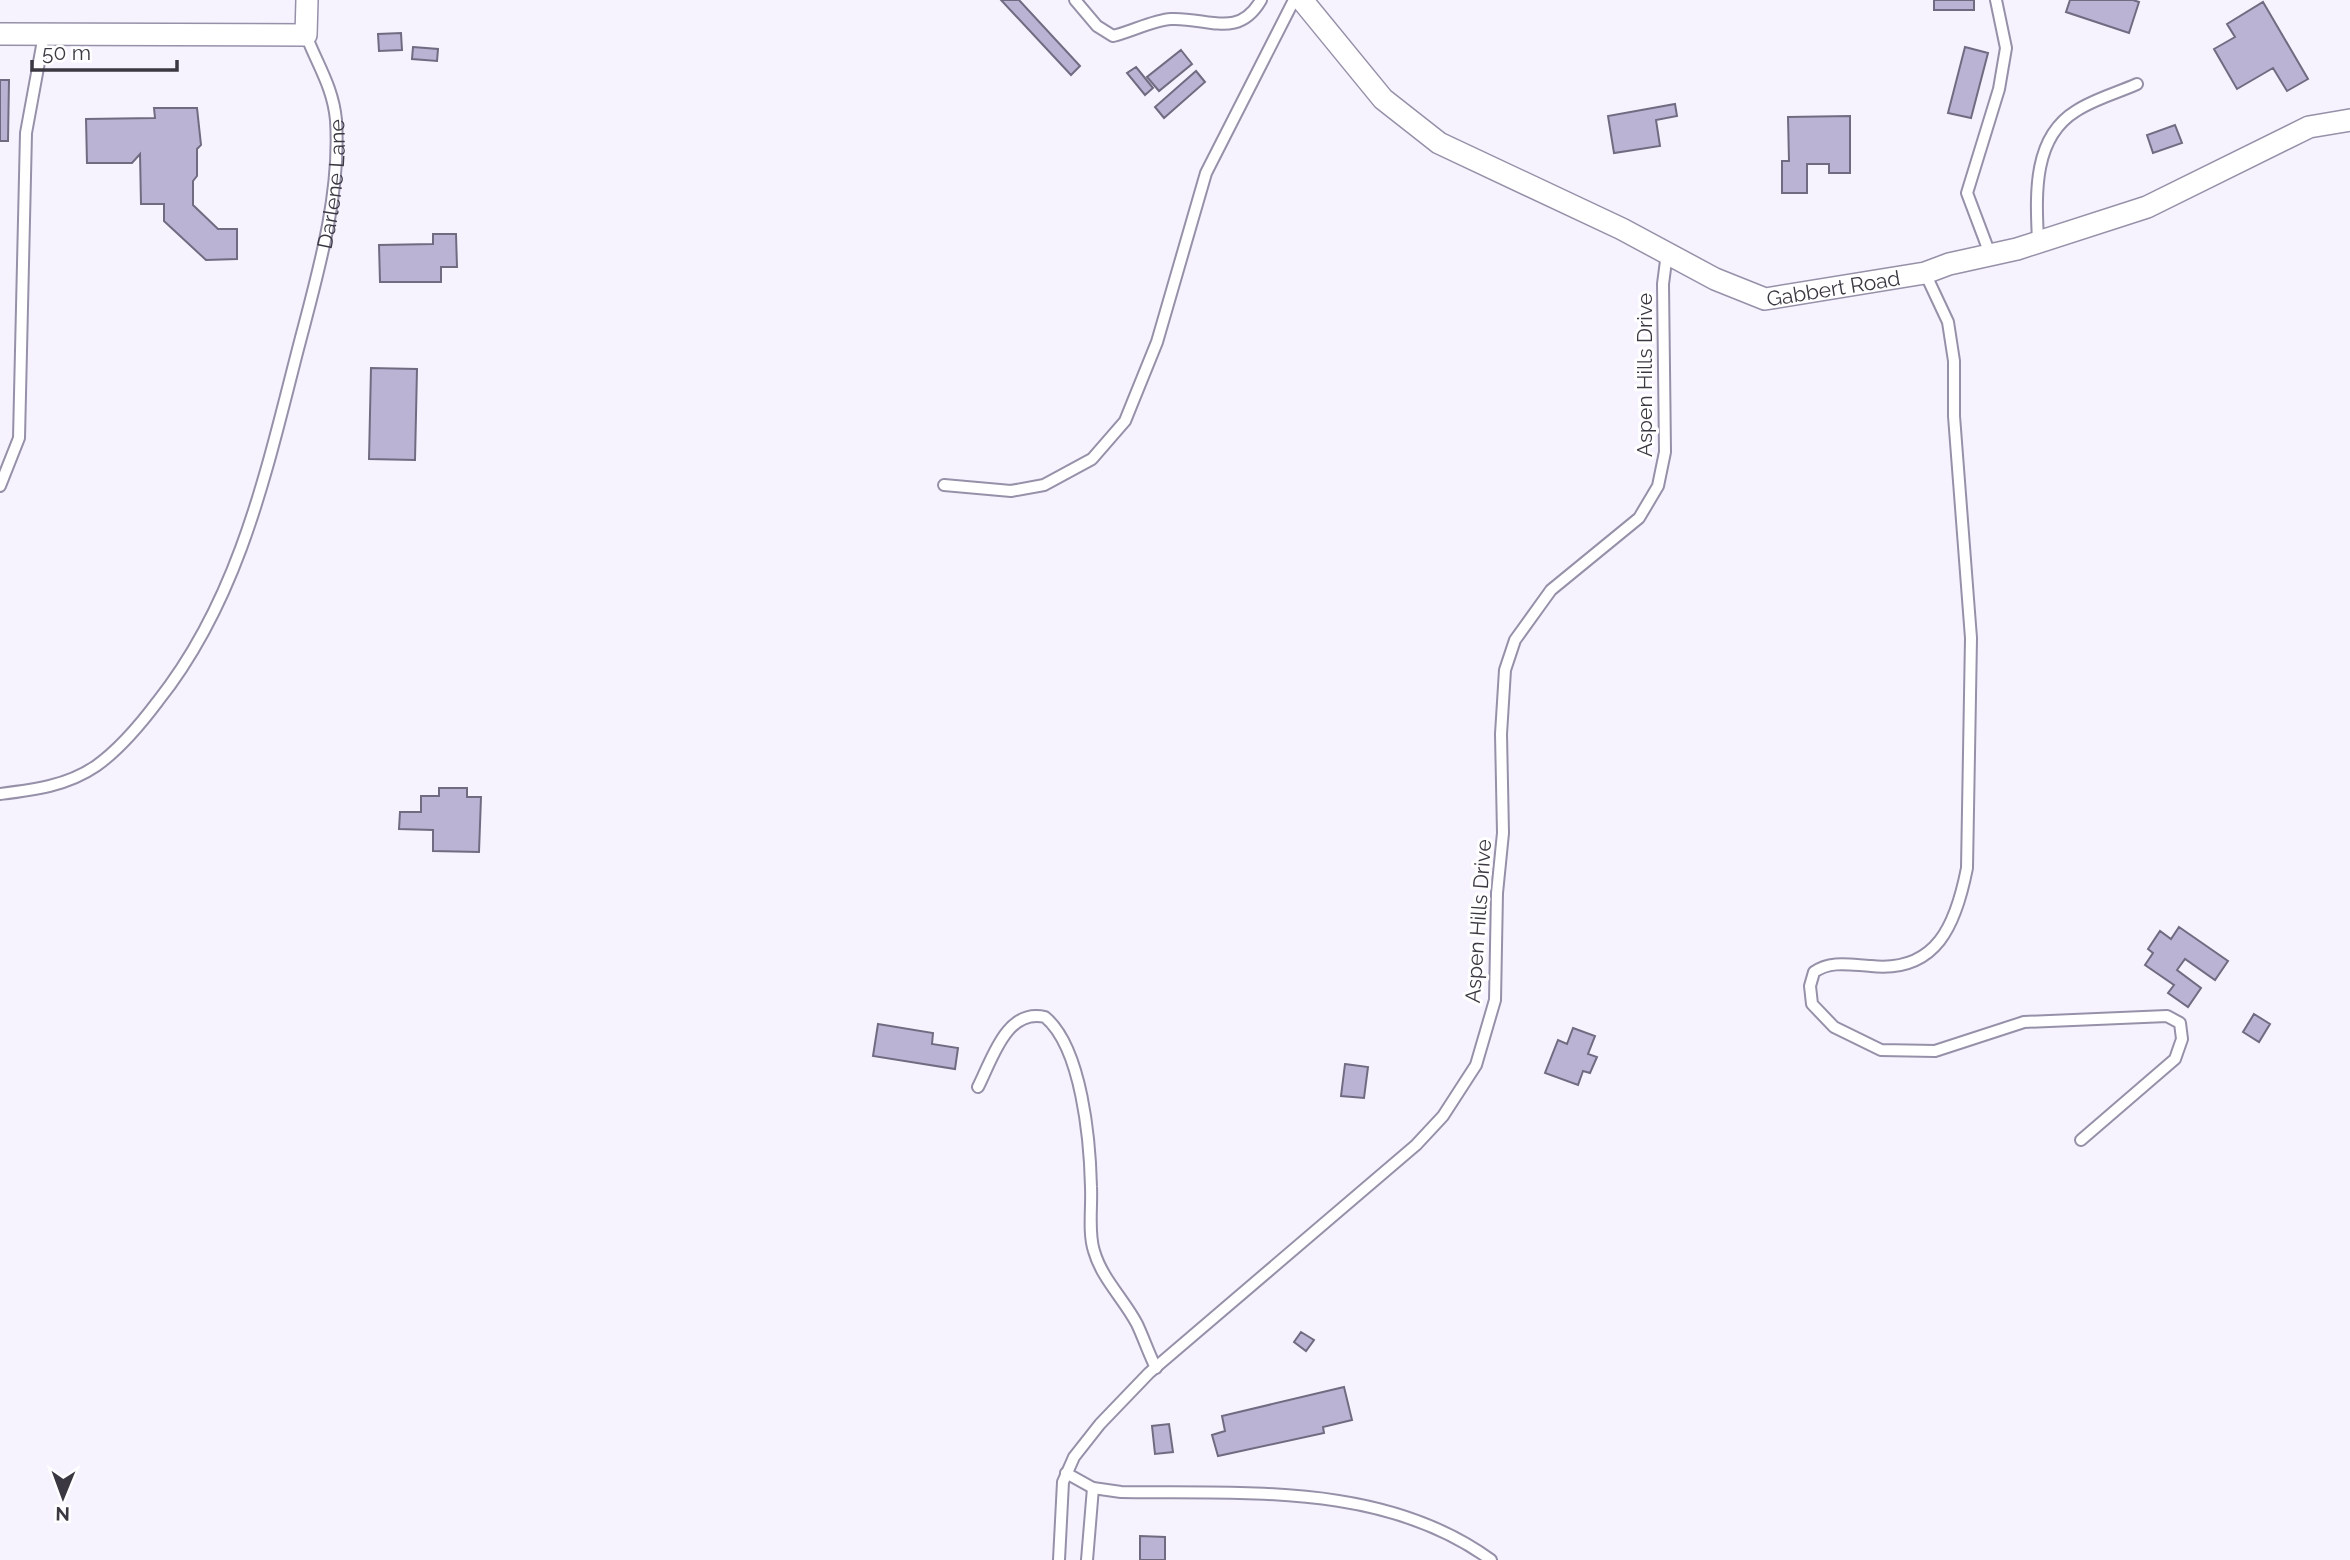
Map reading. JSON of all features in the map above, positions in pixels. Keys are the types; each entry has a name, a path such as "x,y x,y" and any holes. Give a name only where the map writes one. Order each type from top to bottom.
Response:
{"street":[{"path":"0,34 306,35 307,0"},
{"name":"Gabbert Road","path":"1302,0 1383,99 1439,143 1667,253 1715,279 1765,299 1925,273 2038,241 2147,207 2309,127 2350,120"}],"lane":[{"path":"1075,0 1097,26 1113,36 1168,19 1235,24 1254,12 1261,0"},
{"path":"944,485 1011,491 1044,485 1092,459 1125,421 1157,342 1206,173 1294,0"},
{"path":"1990,254 1966,193 1999,89 2006,48 1996,0"},
{"path":"0,486 19,438 26,133 44,35"},
{"name":"Darlene Lane","path":"0,794 70,781 99,764 145,718 192,653 232,577 248,531 315,290 329,211 336,145 332,96 306,35"},
{"path":"2038,241 2039,171 2052,133 2077,110 2137,84"},
{"name":"Aspen Hills Drive","path":"1059,1560 1060,1513 1066,1473 1074,1457 1100,1424 1156,1368 1416,1145 1450,1108 1476,1065 1496,985 1497,893 1503,833 1502,734 1505,670 1515,640 1537,607 1579,565 1639,518 1658,486 1665,452 1663,284 1667,253"},
{"path":"1925,273 1948,322 1954,361 1954,416 1970,638 1967,869 1960,905 1930,953 1913,963 1886,968 1824,965 1814,972 1810,986 1812,1004 1834,1027 1881,1050 1934,1051 2024,1022 2167,1016 2180,1023 2182,1039 2175,1059 2081,1140"},
{"path":"978,1087 1006,1030 1024,1017 1045,1017 1060,1032 1079,1095 1089,1151 1093,1248 1104,1274 1136,1323 1156,1368"},
{"path":"1066,1473 1093,1488 1121,1492 1290,1496 1341,1500 1389,1510 1444,1531 1491,1560"},
{"path":"1087,1560 1093,1488"}],"building":[{"path":"1001,0 1019,0 1080,66 1071,75"},
{"path":"1934,0 1974,0 1974,10 1934,10"},
{"path":"2070,0 2139,2 2129,33 2066,12"},
{"path":"2263,2 2308,79 2287,91 2273,68 2237,89 2214,49 2235,37 2227,24"},
{"path":"401,33 402,50 379,51 378,34"},
{"path":"413,47 438,49 437,61 412,59"},
{"path":"1965,47 1988,53 1971,118 1948,113"},
{"path":"1181,50 1192,64 1159,91 1147,77"},
{"path":"1136,67 1153,88 1145,95 1127,73"},
{"path":"1196,71 1205,82 1164,118 1155,107"},
{"path":"0,80 9,80 8,141 0,141"},
{"path":"1675,104 1677,116 1656,120 1660,146 1614,153 1608,116"},
{"path":"154,108 197,108 201,145 197,149 193,205 218,229 237,229 237,259 206,260 164,221 164,204 141,204 140,154 132,163 87,163 86,119 155,118"},
{"path":"1850,116 1850,173 1829,173 1829,164 1807,164 1807,193 1782,193 1782,161 1789,161 1788,117"},
{"path":"2175,125 2182,143 2153,153 2147,135"},
{"path":"433,234 456,234 457,267 441,267 441,282 380,282 379,245 433,244"},
{"path":"371,368 417,369 415,460 369,459"},
{"path":"439,788 467,788 467,797 481,797 479,852 433,851 433,830 399,829 400,812 421,812 421,796 439,796"},
{"path":"2179,927 2228,961 2215,980 2185,959 2177,970 2201,988 2188,1007 2168,993 2174,985 2145,965 2153,953 2148,949 2160,931 2171,939"},
{"path":"2254,1014 2270,1024 2259,1042 2243,1032"},
{"path":"878,1024 933,1033 932,1044 958,1048 955,1069 873,1056"},
{"path":"1573,1028 1595,1036 1588,1054 1597,1057 1590,1073 1583,1071 1578,1085 1545,1073 1558,1040 1567,1044"},
{"path":"1345,1064 1368,1067 1364,1098 1341,1096"},
{"path":"1301,1332 1314,1340 1306,1351 1294,1342"},
{"path":"1344,1387 1352,1420 1323,1427 1324,1433 1218,1456 1212,1435 1225,1431 1222,1416"},
{"path":"1169,1424 1173,1452 1155,1454 1152,1426"},
{"path":"1140,1536 1165,1537 1165,1560 1140,1560"}]}
